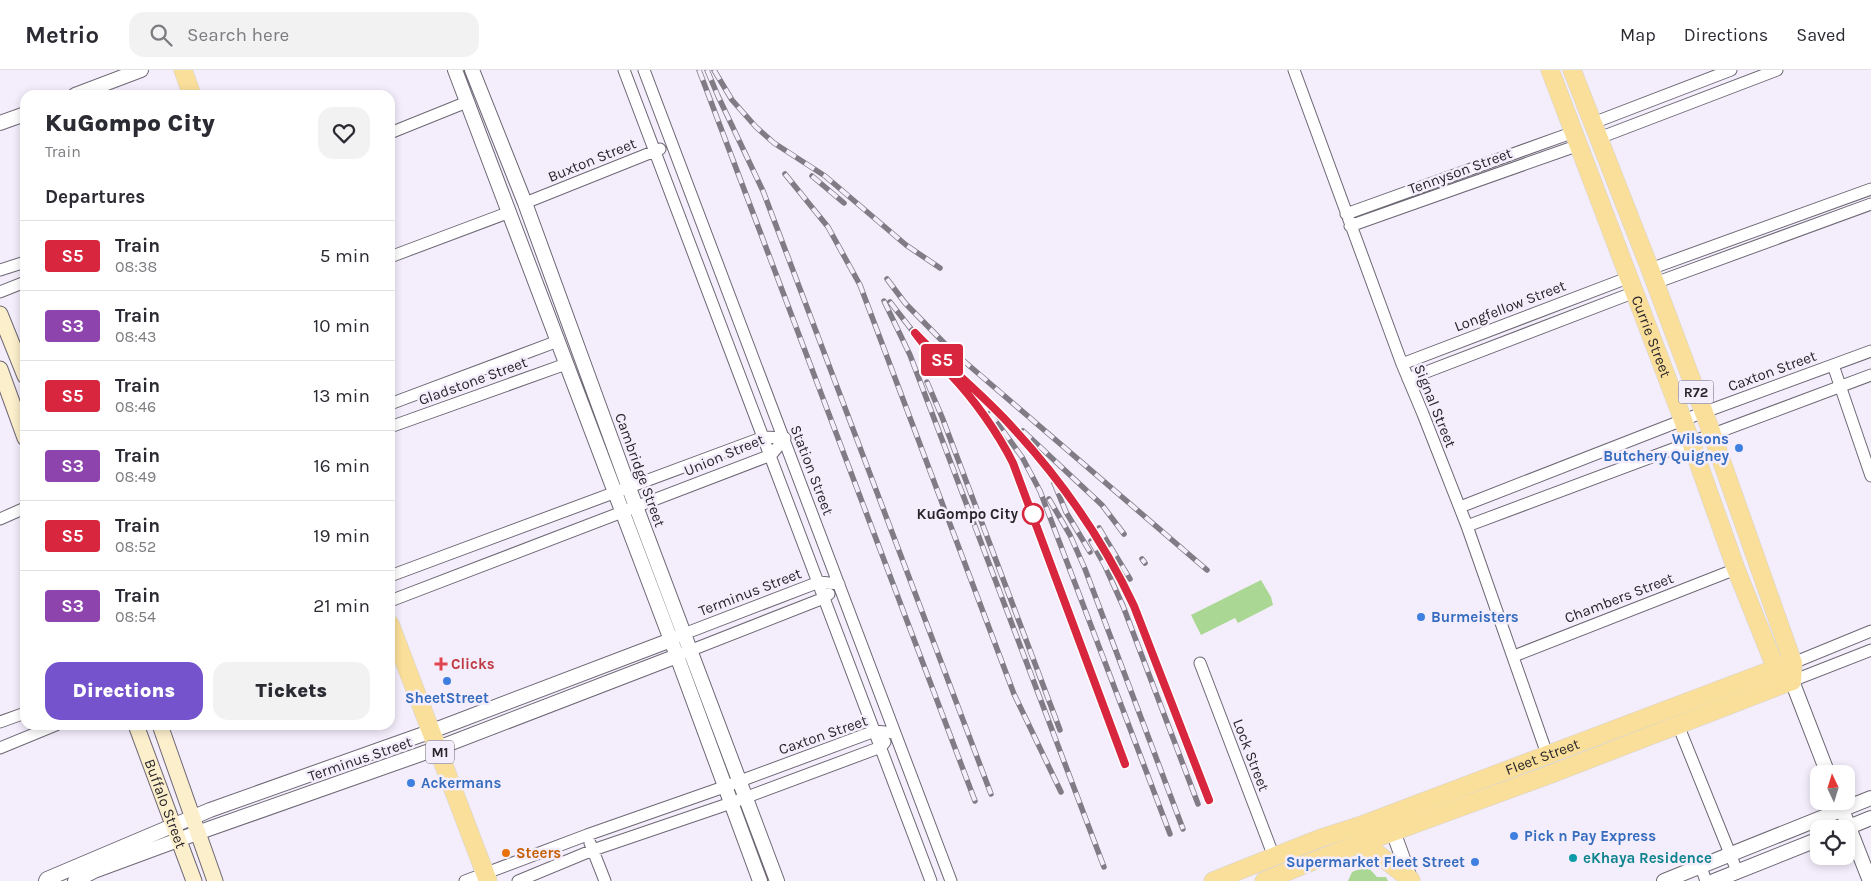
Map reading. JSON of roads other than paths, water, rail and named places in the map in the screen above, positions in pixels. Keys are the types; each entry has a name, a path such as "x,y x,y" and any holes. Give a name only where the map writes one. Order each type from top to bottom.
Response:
{"main road":[{"path":"183,70 190,90"},
{"name":"Currie Street","path":"1550,70 1691,441 1736,569 1776,669"},
{"name":"Currie Street","path":"1572,70 1653,276 1712,434 1793,663 1792,681"},
{"path":"0,317 20,364"},
{"path":"0,370 20,424"},
{"name":"M1","path":"395,637 487,877"},
{"name":"Fleet Street","path":"1213,881 1321,838 1387,816 1547,754 1793,663"},
{"path":"1776,669 1792,681"},
{"name":"Fleet Street","path":"1264,881 1792,681"},
{"name":"Buffalo Street","path":"138,730 194,881"},
{"name":"Buffalo Street","path":"162,730 215,881"},
{"path":"1471,783 1478,801"},
{"path":"1357,846 1374,852 1411,880"}],"street":[{"path":"87,90 141,70"},
{"name":"Cambridge Street","path":"455,70 621,511 677,637"},
{"name":"Cambridge Street","path":"472,70 525,203 636,506 683,653 739,782 777,881"},
{"path":"624,70 931,881"},
{"name":"Station Street","path":"644,70 671,145 785,438 951,881"},
{"path":"1596,130 1731,70"},
{"path":"1596,130 1777,70"},
{"name":"Signal Street","path":"1298,71 1350,226 1402,364 1460,507 1547,754"},
{"path":"395,131 467,102"},
{"path":"0,123 20,116"},
{"name":"Tennyson Street","path":"1346,214 1576,138"},
{"name":"Tennyson Street","path":"1350,226 1576,138"},
{"name":"Buxton Street","path":"525,203 671,145"},
{"path":"1653,276 1871,189"},
{"path":"1653,276 1871,204"},
{"path":"395,255 510,212"},
{"path":"0,270 20,264"},
{"path":"0,292 20,284"},
{"name":"Longfellow Street","path":"1402,364 1632,284"},
{"name":"Longfellow Street","path":"1408,379 1632,284"},
{"name":"Gladstone Street","path":"395,402 558,341"},
{"name":"Caxton Street","path":"1460,507 1704,412 1871,351"},
{"name":"Gladstone Street","path":"395,426 566,364"},
{"path":"1833,365 1871,476"},
{"path":"1467,526 1871,375"},
{"name":"Union Street","path":"395,574 764,437 785,438"},
{"name":"Union Street","path":"395,599 771,455 785,438"},
{"path":"792,512 810,505"},
{"path":"0,519 20,510"},
{"name":"Chambers Street","path":"1514,656 1736,569"},
{"name":"Terminus Street","path":"45,881 191,817 432,730 819,582 839,584"},
{"name":"Terminus Street","path":"75,881 94,871 197,833 438,748 683,653 824,598 839,584"},
{"name":"Fleet Street","path":"1793,663 1871,631"},
{"name":"Fleet Street","path":"1792,681 1871,650"},
{"name":"Cambridge Street","path":"683,653 724,787 760,881"},
{"name":"Lock Street","path":"1200,663 1274,857"},
{"name":"Currie Street","path":"1792,681 1825,765"},
{"path":"0,722 20,715"},
{"path":"1678,725 1738,871"},
{"path":"0,748 44,730"},
{"name":"Caxton Street","path":"465,881 487,877 587,835 739,782 875,731 894,733"},
{"name":"Caxton Street","path":"518,881 593,850 745,798 881,747 894,733"},
{"path":"1855,802 1871,798"},
{"path":"1664,881 1701,867 1829,810"},
{"path":"1387,816 1411,880"},
{"path":"1855,824 1871,818"},
{"path":"587,835 605,881"},
{"path":"1714,881 1810,843"},
{"path":"1855,848 1870,881"},
{"path":"1701,867 1706,881"}],"railway":[{"path":"699,70 975,801"},
{"path":"707,70 763,191 991,794"},
{"path":"714,70 732,100 756,127 774,143 825,176 906,245 940,268"},
{"path":"785,174 828,227 860,285 1014,694 1061,792"},
{"path":"812,176 844,203"},
{"path":"887,279 905,303 951,350 1207,570"},
{"path":"884,301 910,355 1104,867"},
{"path":"890,302 994,430 1017,471 1125,764"},
{"path":"956,372 1017,431"},
{"path":"927,382 942,417 1060,730"},
{"path":"990,413 1022,457 1040,491 1170,834"},
{"path":"1013,427 1080,513 1122,582 1134,606 1209,800"},
{"path":"1023,431 1102,505 1124,534"},
{"path":"1054,483 1066,512 1090,552"},
{"path":"1049,499 1070,535 1085,569 1183,829"},
{"path":"1099,528 1130,579"},
{"path":"1091,541 1105,566 1123,606 1198,804"},
{"path":"1142,559 1145,563"}],"train":[{"name":"S5","path":"1125,764 1017,471 1008,452 984,417 915,333 1013,427 1066,493 1096,536 1120,576 1134,606 1209,800"}],"place":[{"name":"Wilsons Butchery Quigney","path":"1739,448"},
{"name":"KuGompo City","path":"1033,514"},
{"name":"Burmeisters","path":"1421,617"},
{"name":"Clicks","path":"441,664"},
{"name":"SheetStreet","path":"447,681"},
{"name":"Ackermans","path":"411,783"},
{"name":"Pick n Pay Express","path":"1514,836"},
{"name":"Steers","path":"506,853"},
{"name":"eKhaya Residence","path":"1573,858"},
{"name":"Supermarket Fleet Street","path":"1475,862"}]}
